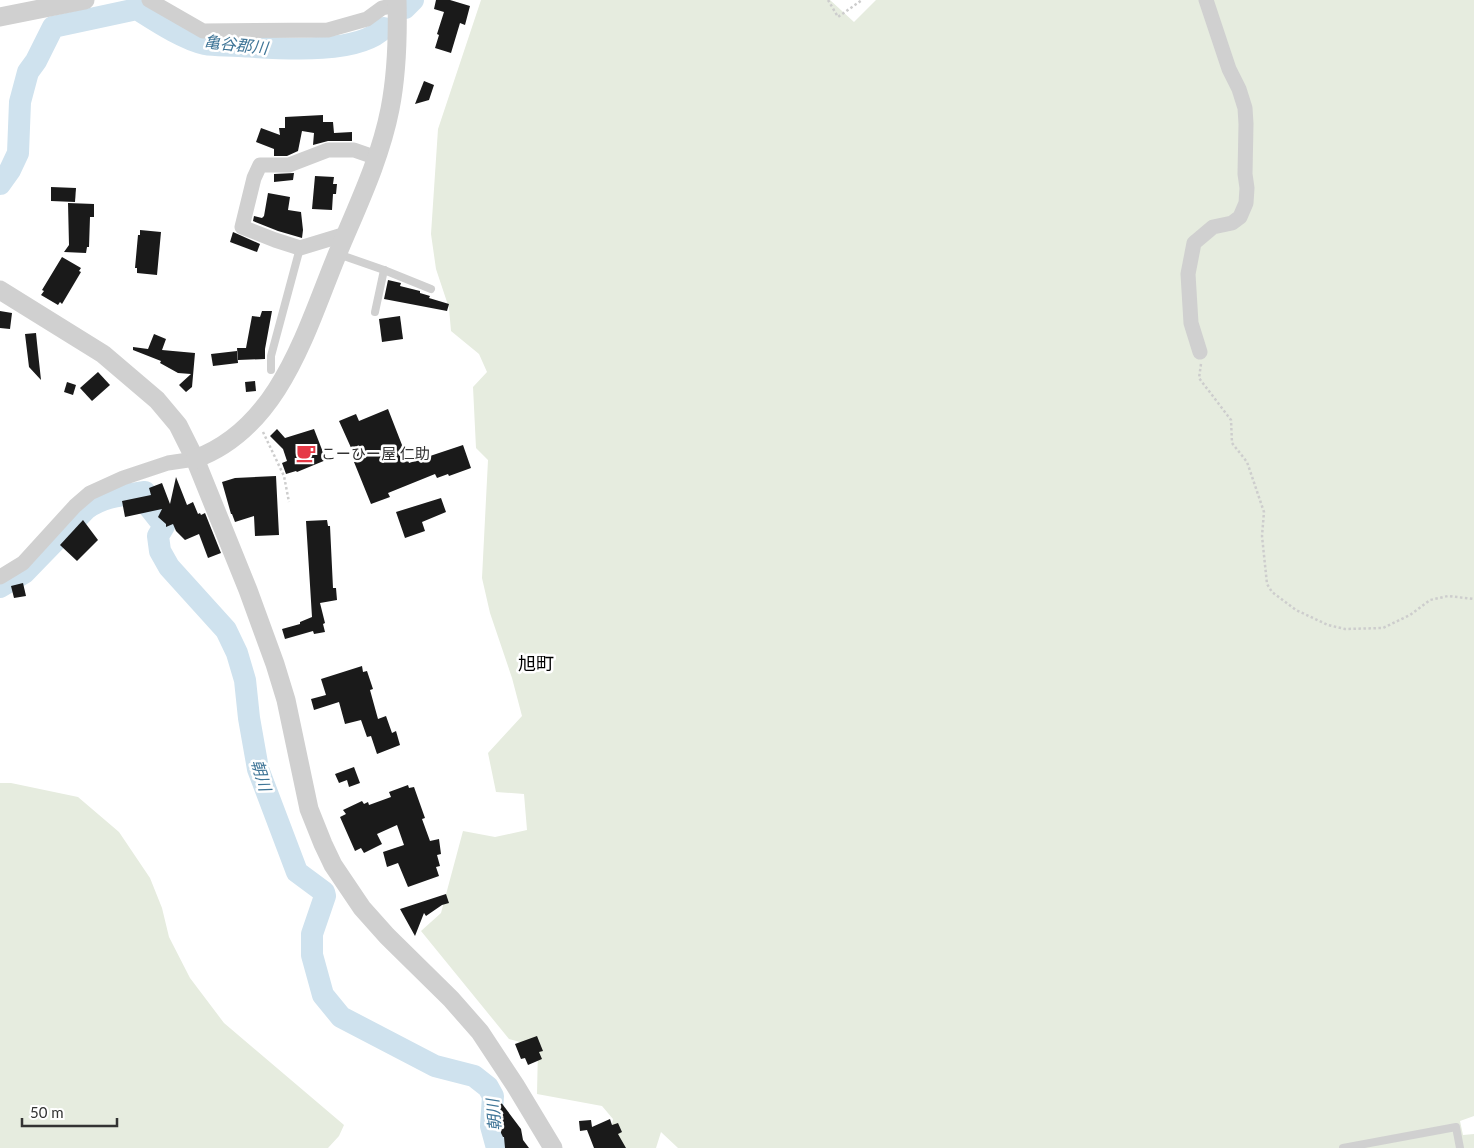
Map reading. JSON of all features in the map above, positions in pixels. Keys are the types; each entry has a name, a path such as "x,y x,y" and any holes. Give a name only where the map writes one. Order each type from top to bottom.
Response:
{"street":[{"path":"0,17 85,0"},
{"path":"0,577 23,564 75,506 90,493 124,478 168,463 195,459 227,444 256,417 289,368 377,158 386,126 394,89 397,56 397,2 382,8 367,19 328,30 203,31 149,0"},
{"path":"1200,352 1191,323 1188,274 1194,244 1213,227 1232,223 1240,217 1246,203 1245,108 1239,89 1229,69 1206,0"},
{"path":"346,234 300,248 242,228 254,178 260,165 289,165 328,150 354,150 377,158"},
{"path":"0,290 103,354 157,400 178,425 195,459 248,590 275,664 286,700 309,809 333,865 362,908 387,936 451,999 480,1032 515,1084 553,1148"}],"lane":[{"path":"271,370 270,356 300,248"},
{"path":"338,254 431,289"},
{"path":"374,312 384,270"},
{"path":"1343,1148 1456,1126 1460,1148"}],"path":[{"path":"828,0 838,17 862,0"},
{"path":"1200,352 1199,378 1231,420 1232,442 1247,462 1264,512 1262,536 1267,584 1272,592 1296,610 1328,625 1345,629 1383,628 1410,615 1430,600 1448,596 1474,599"},
{"path":"256,417 284,476 289,502"}],"shaded area":[{"path":"481,0 830,0 854,22 876,0 1474,0 1474,1116 1460,1121 1463,1135 1474,1134 1474,1148 678,1148 661,1132 656,1148 608,1148 613,1119 602,1106 537,1094 538,1047 509,1039 421,931 441,913 463,831 495,837 527,830 524,794 496,792 488,753 522,716 512,678 490,613 482,578 488,460 476,448 473,387 487,372 479,354 451,331 449,308 436,269 431,234 438,129"},
{"path":"0,783 11,783 78,797 119,832 150,878 162,908 169,937 190,978 224,1023 344,1125 339,1136 328,1148 0,1148"}],"building":[{"path":"436,0 450,0 470,6 465,25 460,23 451,53 435,48 444,12 434,9"},
{"path":"424,81 434,85 429,100 415,104"},
{"path":"323,115 323,122 333,122 334,133 352,132 352,141 328,141 313,145 314,133 302,131 298,151 287,156 274,156 274,149 256,142 261,128 280,135 279,128 285,128 285,117"},
{"path":"294,173 293,180 274,182 274,174"},
{"path":"315,176 334,177 333,184 337,184 336,194 333,194 332,210 312,209"},
{"path":"51,187 76,188 75,202 51,201"},
{"path":"268,193 290,197 288,210 301,212 302,238 253,221 254,216 262,218 264,216"},
{"path":"68,203 94,204 94,217 90,217 89,247 87,247 86,253 64,252 69,245"},
{"path":"140,230 161,232 157,275 137,273 137,268 135,268"},
{"path":"233,232 260,244 257,252 230,242"},
{"path":"62,257 81,268 79,271 81,272 62,304 60,302 58,305 41,295 44,291 42,290"},
{"path":"388,280 401,283 400,286 420,291 420,293 430,296 429,298 449,304 447,311 384,299"},
{"path":"0,311 12,313 10,329 0,328"},
{"path":"262,311 272,311 265,359 238,360 237,348 246,348 252,316 260,317"},
{"path":"400,316 403,339 382,342 379,319"},
{"path":"36,333 41,380 29,367 25,334"},
{"path":"154,334 166,339 162,350 195,353 192,387 186,392 179,385 191,374 178,373 160,363 161,361 133,350 133,347 148,349"},
{"path":"237,351 238,363 213,366 211,354"},
{"path":"98,372 110,385 92,401 80,388"},
{"path":"255,381 256,391 246,392 245,382"},
{"path":"67,382 76,385 73,395 64,392"},
{"path":"388,409 409,463 463,445 471,468 437,478 435,474 388,493 390,497 371,504 354,462 357,461 339,421 356,414 359,421"},
{"name":"こーひー屋 仁助","path":"277,429 285,438 314,429 326,460 297,472 286,474 282,463 287,461 283,449 270,436"},
{"path":"276,476 279,535 255,536 254,516 235,522 222,482 235,478"},
{"path":"176,477 187,505 193,502 198,514 205,513 221,553 208,558 199,534 185,540 176,531 173,524 166,527 166,524 158,517 162,509 125,517 122,501 151,495 149,488 162,483 170,504"},
{"path":"441,498 446,512 422,522 425,531 405,538 396,512"},
{"path":"83,520 98,540 77,561 60,545"},
{"path":"327,520 328,526 330,526 333,588 336,588 337,600 320,603 325,623 323,624 325,632 314,634 313,631 285,639 282,629 300,624 300,622 312,617 306,521"},
{"path":"23,583 26,596 14,598 11,586"},
{"path":"362,666 363,672 367,671 373,689 370,690 378,719 386,716 392,733 396,731 400,745 377,754 371,736 367,737 361,720 345,724 339,702 314,710 311,699 326,695 321,679"},
{"path":"354,767 360,783 349,787 347,780 339,783 335,774"},
{"path":"408,785 409,788 414,787 425,818 422,819 430,841 439,839 441,854 437,855 440,866 436,867 439,876 408,887 398,863 387,867 383,852 404,845 397,825 377,834 382,844 364,853 361,848 355,851 340,817 346,814 343,810 362,801 364,804 368,802 369,805 391,797 389,792"},
{"path":"446,894 449,903 442,905 426,916 424,913 415,936 400,909"},
{"path":"537,1036 543,1051 539,1052 542,1059 528,1065 525,1058 521,1059 515,1044"},
{"path":"500,1101 521,1129 523,1140 529,1148 505,1148 504,1137 501,1133"},
{"path":"610,1119 612,1125 618,1123 622,1132 618,1134 626,1148 594,1148 587,1130 580,1131 579,1121 591,1120 592,1127"}],"waterway":[{"name":"亀谷郡川","path":"405,8 413,0"},
{"name":"亀谷郡川","path":"0,184 10,170 18,153 20,102 28,72 36,61 53,27 137,9 179,34 197,42 217,45 294,49 336,47 355,43 371,37 384,28"},
{"name":"朝川","path":"0,587 24,573 86,509 100,501 122,495 145,492 149,507 164,526 158,536 160,551 169,567 226,630 237,653 245,680 249,718 258,769 297,872 324,892 325,896 312,934 312,955 323,995 341,1017 435,1066 474,1076 488,1087 493,1096 491,1126 497,1148"}],"place":[{"name":"こーひー屋 仁助","path":"306,453"}],"district":[{"name":"旭町","path":"536,663"}]}
